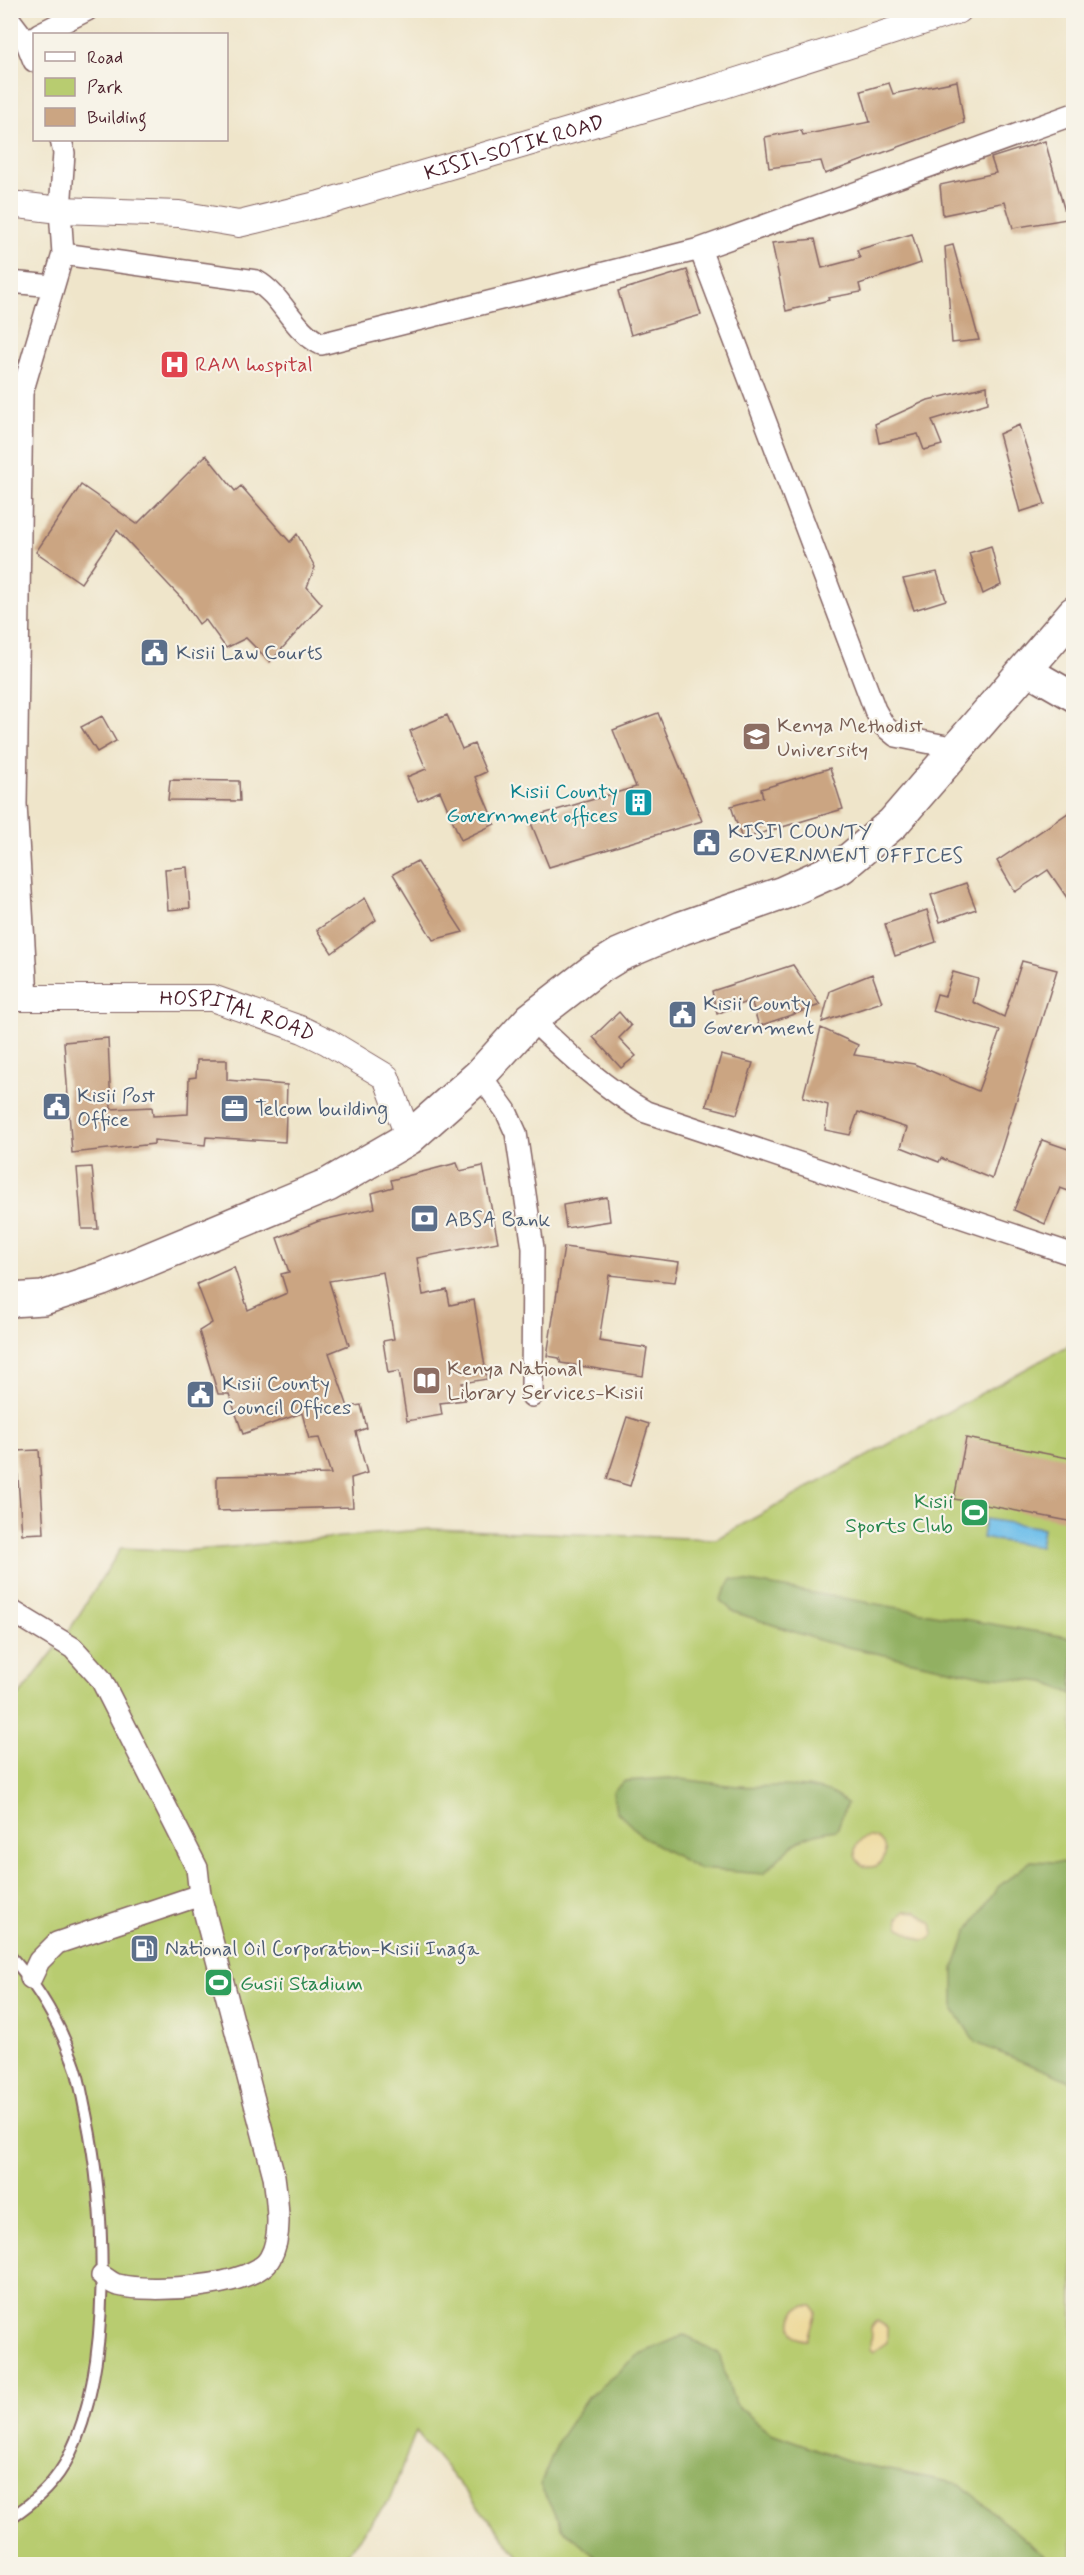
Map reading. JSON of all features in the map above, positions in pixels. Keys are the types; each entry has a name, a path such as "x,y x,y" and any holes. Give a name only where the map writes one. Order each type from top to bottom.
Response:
{"highway":[{"path":"10,1300 43,1298 102,1279 184,1247 328,1185 409,1138 480,1075 531,1018 592,971 619,955 681,928 783,893 841,867 893,823 1074,613"}],"main road":[{"path":"1027,670 1074,698"}],"street":[{"path":"41,33 87,10"},
{"name":"KISII-SOTIK ROAD","path":"10,204 60,210 179,214 239,224 320,204 681,98 959,10"},
{"path":"10,20 33,37"},
{"path":"63,254 256,281 268,288 307,337 321,344 700,249 1074,114"},
{"path":"19,997 15,534 22,493 16,392 63,254 60,210 64,153 61,141"},
{"path":"700,249 875,710 884,726 896,736 956,748"},
{"path":"10,282 53,286"},
{"name":"HOSPITAL ROAD","path":"19,997 212,998 243,1007 328,1042 386,1077 409,1138"},
{"path":"531,1018 581,1065 620,1097 646,1112 1074,1255"},
{"path":"480,1075 506,1111 516,1133 533,1248 532,1396"},
{"path":"10,1610 73,1648 101,1679 197,1868 200,1895 274,2176 278,2213 271,2257 261,2269 195,2287 167,2289 116,2285 102,2276"},
{"path":"31,1978 39,1961 57,1943 200,1895"}],"lane":[{"path":"10,1956 31,1978 65,2042 79,2080 94,2154 102,2276 88,2408 69,2457 50,2487 10,2518"}],"green space":[{"path":"1073,1343 1073,2564 525,2564 416,2431 390,2499 339,2564 11,2564 10,1707 67,1634 121,1548 185,1551 431,1529 716,1539"},
{"path":"732,1579 1073,1638 1073,1694 1045,1682 977,1675 825,1642 734,1612 720,1600"},
{"path":"669,1778 753,1787 810,1787 836,1795 847,1803 837,1830 803,1838 764,1874 699,1869 644,1838 616,1811 613,1791 625,1781"},
{"path":"1031,1861 1073,1863 1073,2082 976,2043 954,2010 954,1969 967,1932 998,1887"},
{"path":"684,2335 719,2354 735,2404 771,2433 855,2463 960,2484 1043,2555 1049,2564 605,2564 561,2527 540,2485 559,2439 587,2398 640,2354"}],"sand":[{"path":"870,1837 876,1838 884,1846 884,1858 876,1866 870,1867 864,1866 856,1858 855,1852 856,1846 864,1838"},
{"path":"905,1911 917,1912 932,1924 934,1933 929,1939 922,1940 900,1928 898,1919"},
{"path":"813,2306 816,2312 808,2340 797,2337 792,2330 794,2314 797,2309"},
{"path":"877,2321 887,2327 887,2342 873,2352 870,2349 871,2328"}],"water":[{"path":"985,1519 1043,1528 1040,1547 982,1538"}],"building":[{"path":"957,81 964,123 825,174 821,161 769,168 765,137 801,130 803,135 870,122 861,91 889,83 893,94"},
{"path":"1045,141 1067,219 1013,228 1005,202 943,215 940,185 996,173 991,158"},
{"path":"912,234 921,263 859,284 861,292 828,298 829,300 786,311 772,243 815,239 822,268 860,258 857,250"},
{"path":"953,245 979,340 952,343 945,247"},
{"path":"687,270 701,315 631,335 618,291"},
{"path":"987,386 988,403 932,420 942,445 924,450 918,434 879,443 875,424 928,400"},
{"path":"1019,425 1045,504 1020,512 999,434"},
{"path":"206,455 235,491 241,486 290,542 297,534 315,567 307,587 322,604 270,662 246,638 226,648 205,619 199,624 182,599 117,530 81,583 36,552 81,485 137,524"},
{"path":"991,546 1001,585 983,594 969,553"},
{"path":"937,572 946,600 914,610 903,579"},
{"name":"Kisii County Government offices","path":"658,713 702,821 549,867 529,818 636,787 613,730"},
{"path":"447,715 462,749 474,744 486,772 475,777 495,824 461,840 440,791 418,801 407,777 426,769 410,731"},
{"path":"102,716 116,741 97,752 81,727"},
{"path":"830,768 843,809 742,839 731,806 763,797 761,789"},
{"path":"170,780 239,781 240,801 168,800"},
{"path":"1074,809 1074,908 1048,870 1015,892 997,861"},
{"path":"417,861 463,932 433,940 393,874"},
{"path":"187,867 190,908 168,910 165,869"},
{"path":"966,883 976,909 940,922 931,895"},
{"path":"365,898 376,920 332,953 317,930"},
{"path":"927,910 936,942 895,956 885,924"},
{"path":"1022,961 1057,970 992,1179 941,1158 939,1162 901,1147 907,1128 858,1112 850,1135 825,1130 828,1105 803,1097 821,1028 858,1045 854,1055 914,1064 978,1091 1000,1031 932,1011 937,994 945,996 953,972 978,979 973,1002 1004,1017"},
{"path":"793,965 820,1005 759,1026 751,1000 717,1014 712,991"},
{"path":"872,974 882,1002 822,1022 830,991"},
{"path":"619,1012 631,1026 619,1038 636,1056 621,1068 593,1037"},
{"path":"108,1038 111,1109 152,1107 153,1116 188,1114 189,1078 196,1077 197,1060 227,1060 227,1080 287,1085 285,1142 206,1137 205,1145 154,1140 154,1144 72,1153 64,1042"},
{"path":"721,1055 753,1063 737,1114 706,1106"},
{"path":"1042,1140 1074,1151 1074,1193 1060,1188 1045,1224 1014,1210"},
{"path":"457,1163 460,1171 483,1166 498,1242 417,1258 423,1295 447,1290 450,1305 474,1300 487,1379 462,1383 465,1400 440,1403 442,1415 407,1421 399,1371 388,1373 383,1341 394,1339 383,1272 329,1281 349,1345 329,1353 348,1407 361,1405 367,1428 356,1432 367,1473 351,1478 353,1507 217,1511 217,1476 331,1474 319,1438 309,1439 302,1413 243,1434 229,1394 218,1394 199,1331 212,1323 197,1284 234,1267 248,1310 287,1293 281,1274 289,1272 277,1238 319,1221 375,1208 372,1193 393,1187 391,1180"},
{"path":"92,1167 98,1229 82,1229 77,1168"},
{"path":"607,1197 610,1221 566,1228 563,1205"},
{"path":"564,1247 679,1262 675,1282 609,1275 599,1341 647,1348 643,1376 561,1363 559,1358 547,1356"},
{"path":"627,1417 649,1424 630,1486 607,1479"},
{"path":"966,1438 1074,1459 1074,1522 954,1499"},
{"path":"39,1450 44,1533 22,1534 16,1451"}],"place":[{"name":"RAM hospital","path":"174,364"},
{"name":"Kisii Law Courts","path":"155,652"},
{"name":"Kenya Methodist University","path":"756,737"},
{"name":"Kisii County Government offices","path":"639,803"},
{"name":"KISII COUNTY GOVERNMENT OFFICES","path":"707,843"},
{"name":"Kisii County Government","path":"682,1015"},
{"name":"Kisii Post Office","path":"56,1107"},
{"name":"Telcom building","path":"234,1108"},
{"name":"ABSA Bank","path":"424,1219"},
{"name":"Kenya National Library Services-Kisii","path":"426,1380"},
{"name":"Kisii County Council Offices","path":"201,1395"},
{"name":"Kisii Sports Club","path":"974,1513"},
{"name":"National Oil Corporation-Kisii Inaga","path":"144,1948"},
{"name":"Gusii Stadium","path":"219,1983"}]}
